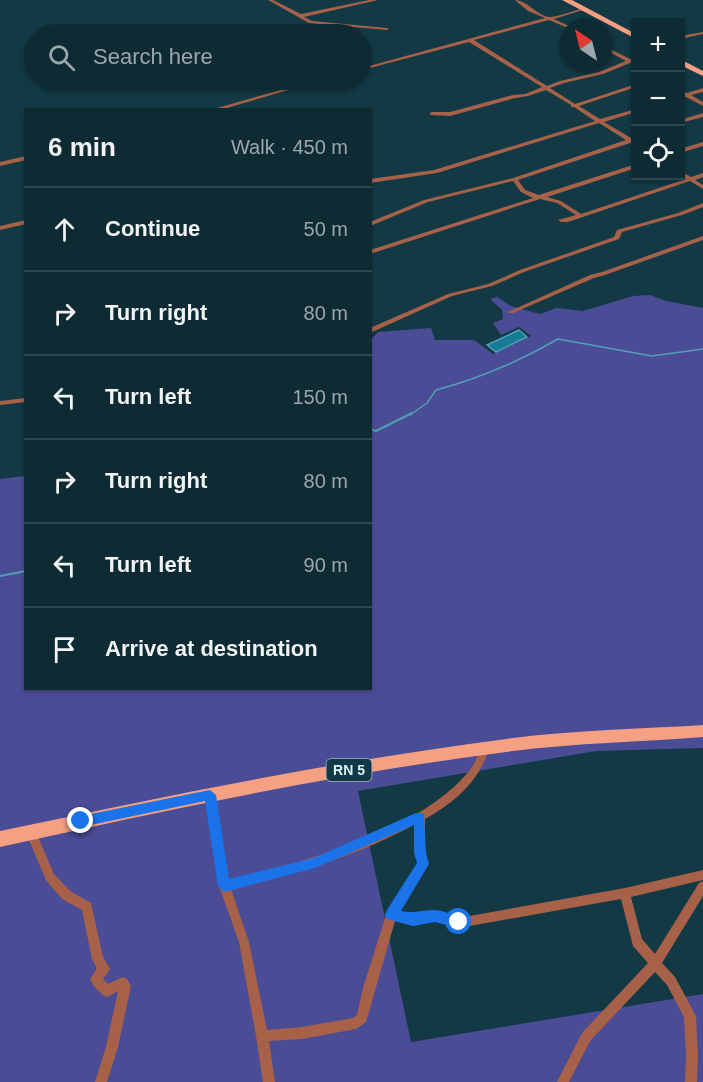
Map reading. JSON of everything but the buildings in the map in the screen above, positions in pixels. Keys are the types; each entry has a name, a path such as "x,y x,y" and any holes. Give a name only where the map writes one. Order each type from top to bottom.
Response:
{"main road":[{"path":"566,0 631,34"},
{"path":"685,63 703,74"},
{"name":"RN 5","path":"0,840 210,795 484,748 703,731"}],"street":[{"path":"270,0 311,22 322,24"},
{"path":"300,16 376,0"},
{"path":"517,0 530,10 559,22"},
{"path":"372,66 584,9"},
{"path":"372,28 387,29"},
{"path":"685,37 702,34"},
{"path":"470,40 631,141"},
{"path":"613,52 631,62"},
{"path":"432,114 450,114 631,64"},
{"path":"573,105 631,87"},
{"path":"219,108 284,90"},
{"path":"685,96 703,90"},
{"path":"685,96 703,104"},
{"path":"372,182 435,172 631,111"},
{"path":"685,121 703,116"},
{"path":"372,223 426,201 514,179 631,141"},
{"path":"685,150 703,144"},
{"path":"0,164 24,158"},
{"path":"372,251 631,168"},
{"path":"561,220 568,220 703,175"},
{"path":"685,176 703,187"},
{"path":"514,179 517,185 534,198 558,202 579,215"},
{"path":"372,330 450,295 490,285 522,271 617,238 620,231 632,226 678,215 703,205"},
{"path":"0,228 24,222"},
{"path":"512,312 592,276 703,238"},
{"path":"0,403 24,400"},
{"path":"224,886 315,863 420,817 454,793 466,781 476,770 484,748"},
{"path":"210,795 224,886 244,942 268,1077 278,1082"},
{"path":"262,1036 302,1033 359,1021 391,915 423,864 420,853 420,817"},
{"path":"31,833 50,878 66,895 87,907 98,959 104,969 96,979 107,991 123,983 125,986 112,1047 101,1082"},
{"path":"391,915 410,920 435,916 464,922 625,893 703,875"},
{"path":"563,1082 590,1032 655,964 703,886"},
{"path":"625,893 637,942 671,981 690,1016 691,1082"}],"shaded area":[{"path":"650,295 666,301 703,308 703,748 596,751 358,791 411,1042 703,994 703,1082 0,1082 0,479 24,476 24,690 372,690 372,338 378,332 431,328 435,340 474,340 493,354 531,336 519,327 501,335 493,323 503,319 502,310 490,299 497,297 511,306 540,314 556,308 583,311 633,296"}],"water":[{"path":"519,330 527,337 496,352 487,345"}],"waterway":[{"path":"410,415 427,403 436,390 499,369 558,339 652,356 703,349"},
{"path":"372,430 376,431 412,413"},
{"path":"0,576 24,571"}],"route":[{"path":"81,821 210,795 224,886 267,877 315,863 420,817 420,853 423,864 391,915 410,920 435,916 459,922"}]}
